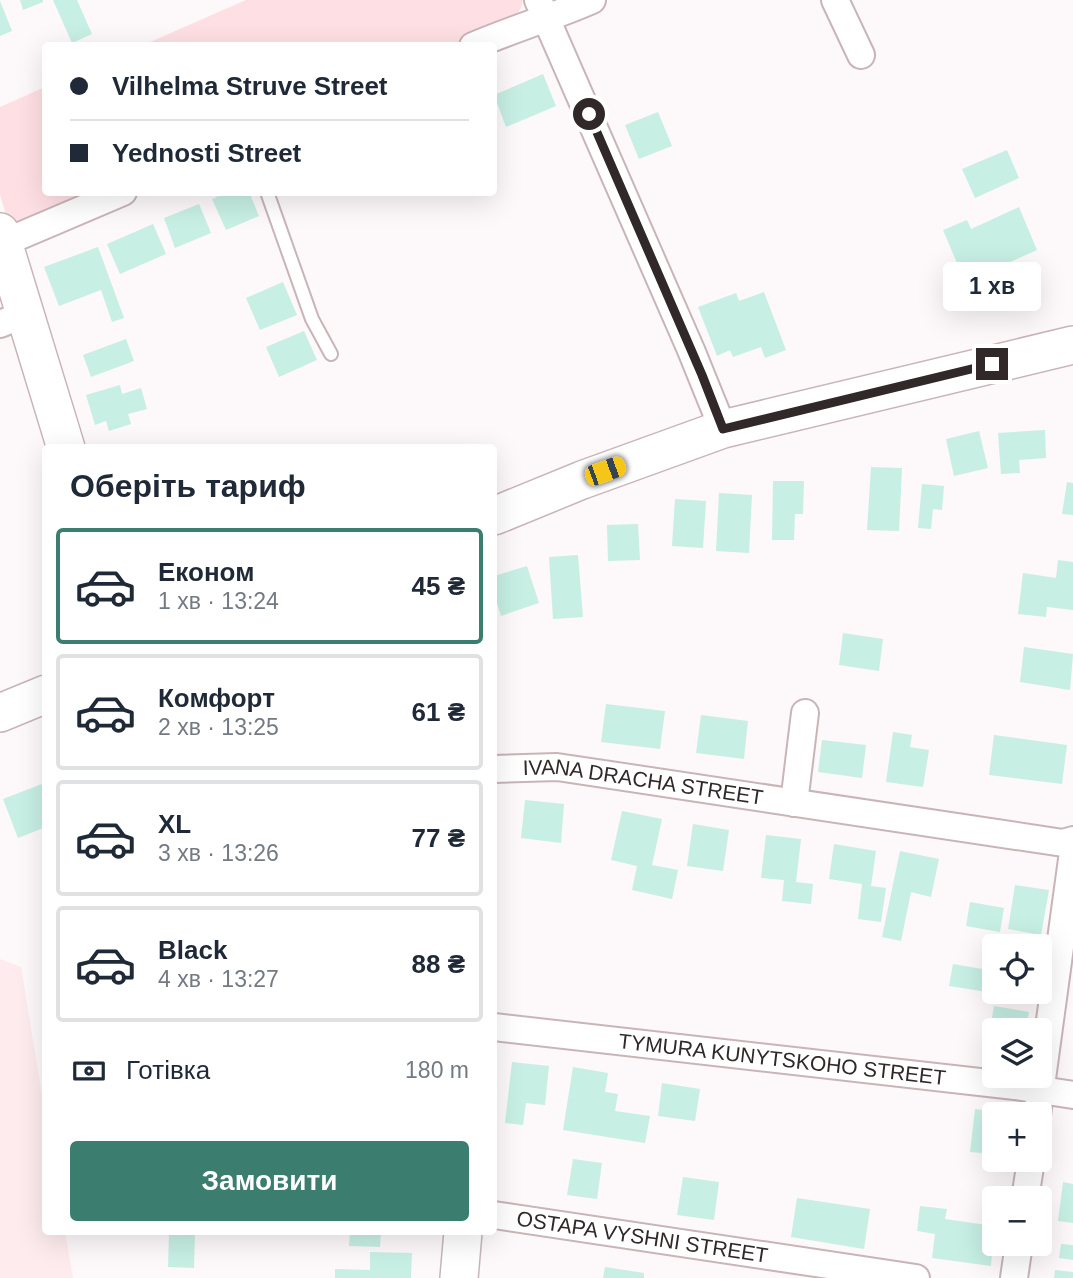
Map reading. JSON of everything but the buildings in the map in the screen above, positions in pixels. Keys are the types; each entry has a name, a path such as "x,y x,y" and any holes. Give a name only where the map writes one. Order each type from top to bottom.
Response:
{"main road":[{"path":"1,236 13,319 64,444"},
{"path":"497,515 582,480 723,429 1073,345"},
{"path":"0,713 42,696"},
{"path":"460,1278 463,1235"}],"street":[{"path":"482,42 542,10 592,0"},
{"path":"835,0 861,55"},
{"path":"542,10 686,338 723,429"},
{"path":"1,236 112,196"},
{"name":"IVANA DRACHA STREET","path":"794,803 806,713"},
{"name":"IVANA DRACHA STREET","path":"497,769 557,767 1063,843 1073,840"},
{"path":"1039,1102 1073,852"},
{"name":"TYMURA KUNYTSKOHO STREET","path":"497,1027 1039,1102 1073,1095"},
{"name":"OSTAPA VYSHNI STREET","path":"497,1215 916,1278"},
{"path":"1014,1278 1017,1256"}],"lane":[{"path":"268,196 308,309 331,354"}],"shaded area":[{"path":"246,0 523,0 520,10 507,24 467,42 150,42"},
{"path":"42,88 42,196 102,196 21,230 9,224 0,195 0,107"},
{"path":"0,959 21,967 42,1096 42,1235 66,1235 73,1278 0,1278"}],"route":[{"path":"589,114 723,429 992,364"}]}
